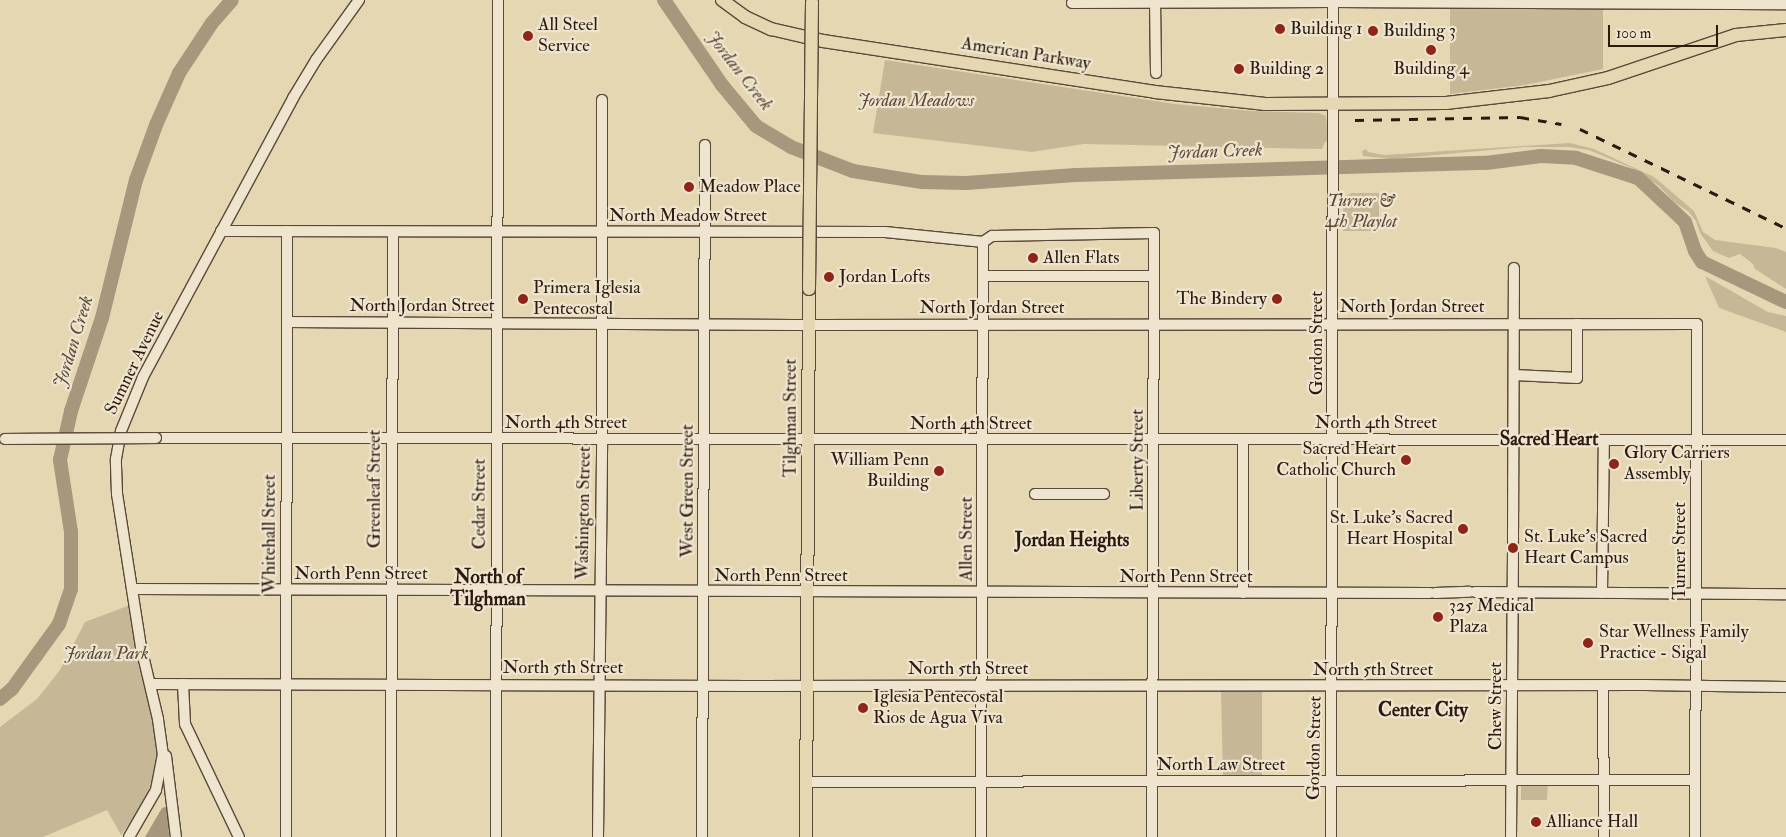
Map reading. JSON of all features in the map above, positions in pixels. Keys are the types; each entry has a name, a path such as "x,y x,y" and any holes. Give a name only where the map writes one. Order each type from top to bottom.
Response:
{"main road":[{"name":"American Parkway","path":"722,0 744,17 771,29 842,44 1230,102 1334,105 1446,103 1549,91 1608,78 1736,35 1786,30"},
{"name":"Tilghman Street","path":"806,837 812,1"}],"street":[{"name":"Sumner Avenue","path":"129,837 156,790 162,766 163,743 141,647 116,481 116,459 121,431 143,377 304,79 359,0"},
{"name":"Cedar Street","path":"496,837 498,0"},
{"name":"Gordon Street","path":"1331,837 1334,1"},
{"path":"1072,3 1334,1 1786,4"},
{"path":"1155,2 1156,73"},
{"name":"Washington Street","path":"598,837 602,440 602,100"},
{"name":"West Green Street","path":"702,837 705,145"},
{"name":"North Meadow Street","path":"221,231 884,232 983,242 992,236 1154,233"},
{"name":"Whitehall Street","path":"286,837 287,231"},
{"name":"Greenleaf Street","path":"391,837 393,232"},
{"name":"Liberty Street","path":"1152,837 1155,440 1154,233"},
{"name":"Allen Street","path":"981,837 983,242"},
{"name":"Chew Street","path":"1511,837 1514,268"},
{"path":"983,276 1154,276"},
{"name":"North Jordan Street","path":"287,322 809,325 1155,323 1696,324"},
{"path":"1514,375 1576,378 1577,324"},
{"name":"Turner Street","path":"1695,837 1696,324"},
{"name":"North 4th Street","path":"3,439 1786,440"},
{"path":"1243,593 1244,439"},
{"path":"1602,593 1604,440"},
{"path":"1035,494 1104,494"},
{"name":"North Penn Street","path":"132,589 1786,594"},
{"name":"North 5th Street","path":"150,684 599,684 702,686 1694,685 1786,687"},
{"path":"183,684 185,724 239,837"},
{"path":"1604,685 1604,837"},
{"path":"163,743 170,777 176,837"},
{"name":"North Law Street","path":"807,782 1695,780"}],"green space":[{"path":"1450,7 1603,7 1603,69 1525,85 1450,94"},
{"name":"Jordan Meadows","path":"885,60 1175,104 1252,111 1319,113 1326,116 1328,141 1325,142 1322,149 1084,144 1032,152 873,133"},
{"path":"1570,143 1594,149 1654,177 1694,211 1703,232 1715,240 1776,248 1786,252 1786,289 1755,269 1753,264 1740,254 1729,258 1713,251 1688,211 1674,202 1659,186 1632,168 1589,150 1569,147 1524,147 1392,159 1363,156 1362,151 1366,149 1368,152 1384,155"},
{"name":"Turner & 4th Playlot","path":"1352,193 1379,193 1379,231 1343,231 1343,197"},
{"path":"1705,276 1768,312 1786,316 1786,332 1719,308"},
{"name":"Jordan Park","path":"130,605 158,739 155,773 143,804 121,835 107,810 43,837 0,837 0,727 37,699 60,670 85,622"},
{"path":"1262,690 1262,777 1223,776 1221,691"},
{"path":"1521,783 1548,783 1547,800 1521,800"}],"shaded area":[{"path":"168,806 169,837 145,837 162,808"}],"waterway":[{"name":"Jordan Creek","path":"0,699 12,689 59,624 71,589 71,532 60,460 71,411 102,318 136,180 156,125 179,73 212,23 232,0"},
{"name":"Jordan Creek","path":"664,0 722,85 756,126 791,147 853,171 922,182 966,183 1076,175 1486,163 1541,156 1576,158 1638,178 1685,222 1695,251 1702,262 1786,302"}],"railway":[{"path":"1355,120 1520,117 1561,124"},
{"path":"1580,129 1786,228"}],"place":[{"name":"Building 1","path":"1280,29"},
{"name":"Building 3","path":"1373,31"},
{"name":"All Steel Service","path":"528,36"},
{"name":"Building 4","path":"1431,50"},
{"name":"Building 2","path":"1239,69"},
{"name":"Meadow Place","path":"689,187"},
{"name":"Allen Flats","path":"1033,258"},
{"name":"Jordan Lofts","path":"829,277"},
{"name":"Primera Iglesia Pentecostal","path":"523,299"},
{"name":"The Bindery","path":"1277,299"},
{"name":"Sacred Heart Catholic Church","path":"1406,460"},
{"name":"Glory Carriers Assembly","path":"1614,464"},
{"name":"William Penn Building","path":"939,471"},
{"name":"St. Luke’s Sacred Heart Hospital","path":"1463,529"},
{"name":"St. Luke’s Sacred Heart Campus","path":"1513,548"},
{"name":"325 Medical Plaza","path":"1438,617"},
{"name":"Star Wellness Family Practice - Sigal","path":"1588,643"},
{"name":"Iglesia Pentecostal Rios de Agua Viva","path":"863,708"},
{"name":"Alliance Hall","path":"1536,822"}],"district":[{"name":"Sacred Heart","path":"1549,440"},
{"name":"Jordan Heights","path":"1072,541"},
{"name":"North of Tilghman","path":"488,589"},
{"name":"Center City","path":"1423,711"}]}
